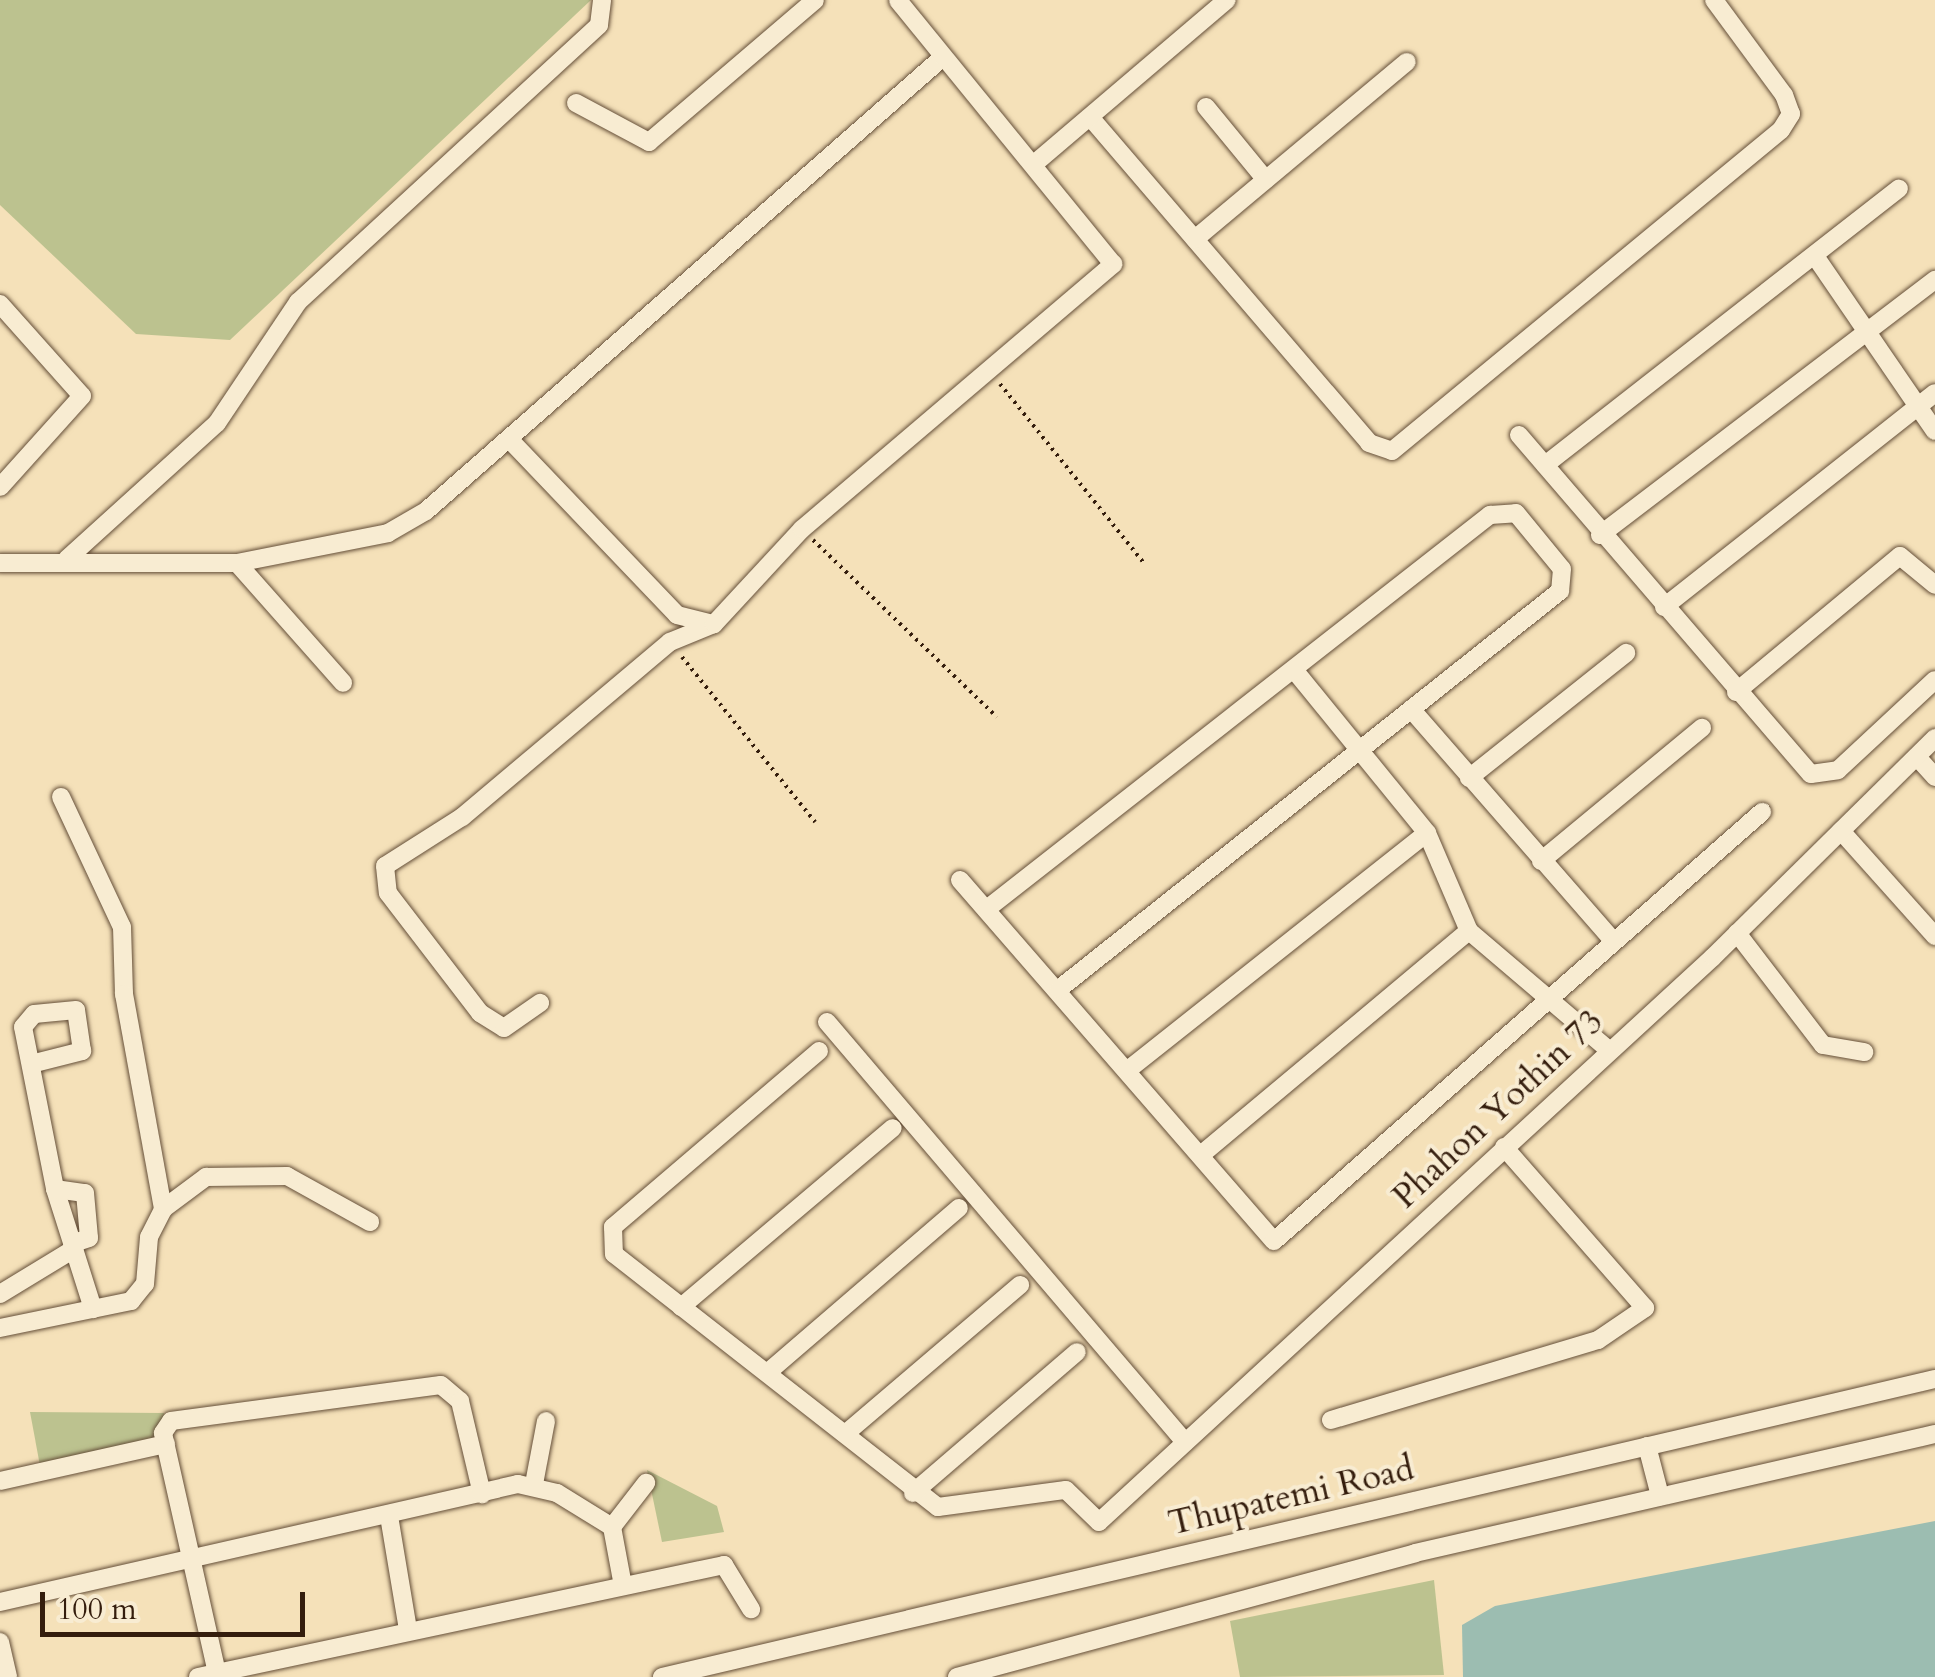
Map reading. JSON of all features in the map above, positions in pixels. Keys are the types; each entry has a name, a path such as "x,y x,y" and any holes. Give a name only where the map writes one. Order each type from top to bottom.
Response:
{"street":[{"path":"67,559 217,423 298,302 599,26 602,0"},
{"path":"576,103 649,142 816,0"},
{"path":"540,1003 504,1028 480,1013 388,893 385,866 462,817 670,642 714,624 802,529 1113,264 898,0"},
{"path":"1034,164 1227,0"},
{"path":"1090,116 1368,442 1392,451 1781,130 1791,114 1784,95 1714,0"},
{"path":"0,562 67,559 237,563 388,533 510,439 943,57"},
{"path":"1195,239 1407,62"},
{"path":"1206,106 1266,180"},
{"path":"1546,466 1899,188"},
{"path":"1815,256 1935,431"},
{"path":"1600,534 1935,280"},
{"path":"0,304 82,396 0,487"},
{"path":"1664,608 1935,393"},
{"path":"1519,435 1801,765 1824,776 1935,680"},
{"path":"510,439 677,615 714,624"},
{"path":"988,908 1490,515 1516,514 1566,580 1059,990"},
{"path":"1736,692 1900,556 1935,585"},
{"path":"237,563 342,683"},
{"path":"1470,778 1626,653"},
{"path":"1295,670 1356,751 1427,833 1469,931 1550,995 1609,1050"},
{"path":"1411,709 1611,938"},
{"path":"1541,862 1702,728"},
{"name":"Phahon Yothin 73","path":"913,1493 960,1511 1066,1490 1098,1522 1737,934 1935,738"},
{"path":"1917,756 1935,777"},
{"path":"0,1328 93,1309 140,1294 163,1208 124,994 122,926 61,796"},
{"path":"960,880 1274,1241 1611,938 1762,812"},
{"path":"1842,831 1935,936"},
{"path":"1128,1069 1427,833"},
{"path":"1202,1154 1469,931"},
{"path":"1737,934 1823,1045 1864,1052"},
{"path":"827,1022 1185,1442"},
{"path":"819,1051 613,1227 614,1254 845,1434 913,1493 1077,1352"},
{"path":"31,1064 55,1189 93,1309"},
{"path":"682,1307 893,1128"},
{"path":"1331,1420 1598,1340 1644,1308 1504,1147"},
{"path":"163,1208 206,1177 245,1170 309,1182 370,1222"},
{"path":"0,1294 89,1238 85,1193 55,1189"},
{"path":"767,1373 959,1208"},
{"path":"845,1434 1020,1284"},
{"name":"Thupatemi Road","path":"662,1677 1935,1379"},
{"path":"217,1673 166,1444 176,1420 441,1385 460,1401 482,1494"},
{"path":"534,1484 546,1422"},
{"path":"957,1677 1151,1619 1935,1434"},
{"path":"0,1481 166,1444"},
{"path":"1647,1446 1660,1496"},
{"path":"623,1586 612,1527 646,1483"},
{"path":"0,1602 534,1484 612,1527"},
{"path":"389,1516 408,1630"},
{"path":"198,1677 257,1670 408,1630 724,1565 750,1609"},
{"path":"0,1642 8,1677"}],"path":[{"path":"990,372 1144,562"},
{"path":"802,529 997,717"},
{"path":"670,642 815,822"}],"green space":[{"path":"0,0 591,0 230,340 136,334 0,205"},
{"path":"30,1412 164,1413 166,1446 41,1471"},
{"path":"647,1470 717,1506 724,1532 662,1542"},
{"path":"1434,1580 1444,1675 1240,1677 1230,1621"}],"water":[{"path":"1935,1521 1935,1677 1463,1677 1462,1625 1495,1606"}]}
